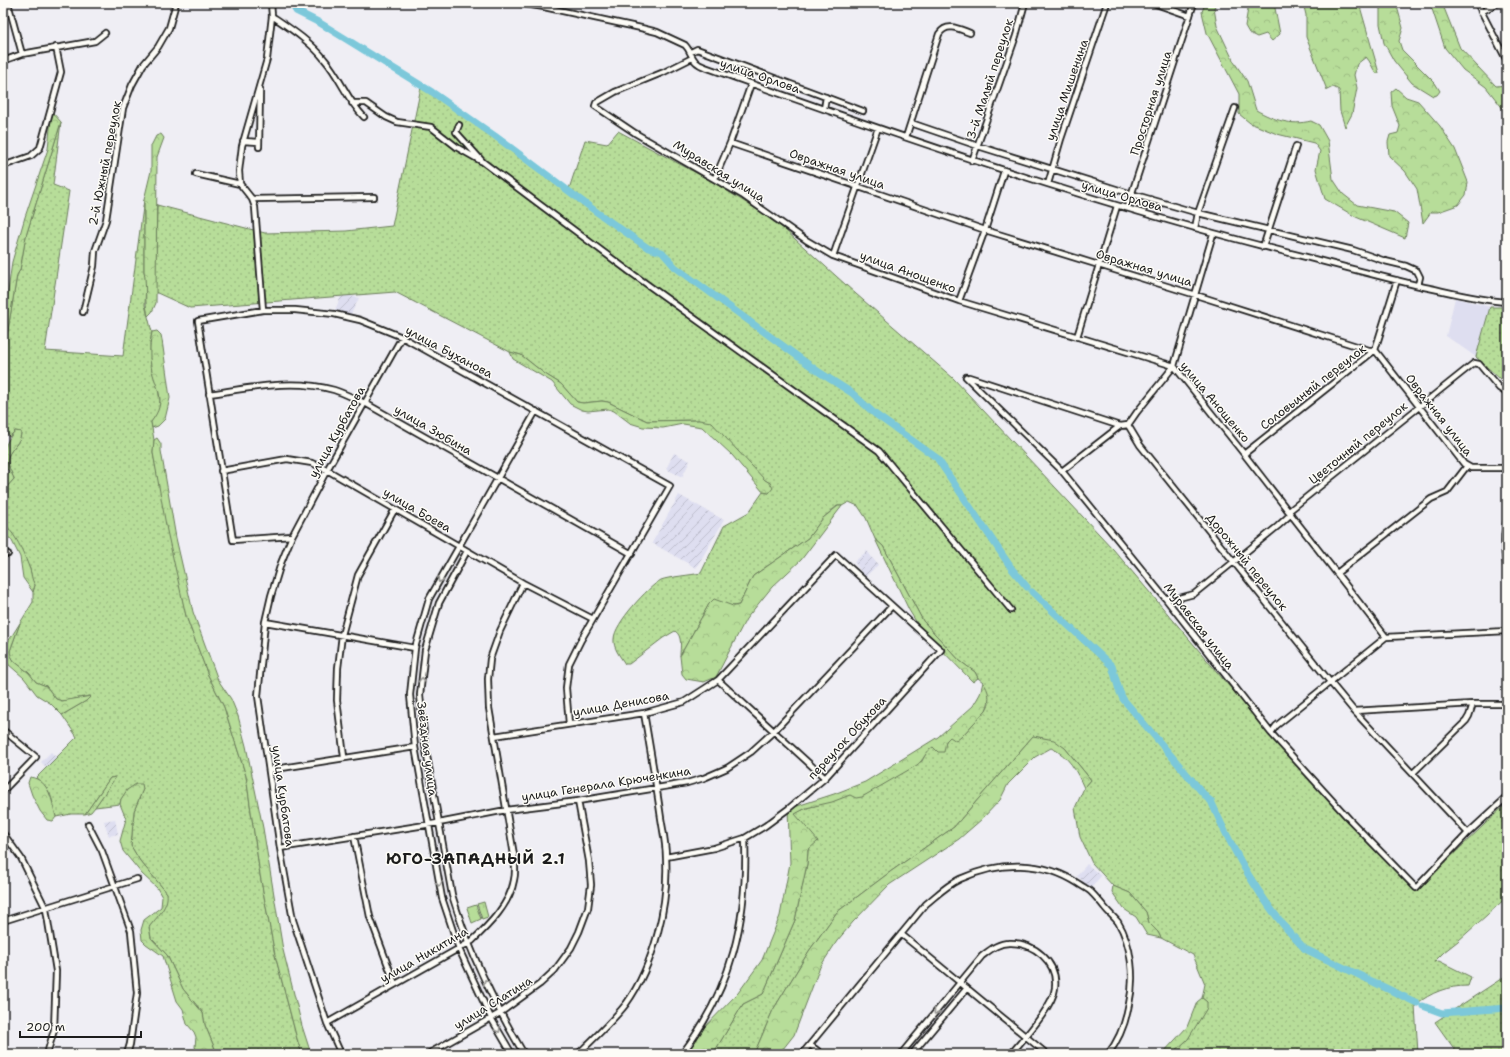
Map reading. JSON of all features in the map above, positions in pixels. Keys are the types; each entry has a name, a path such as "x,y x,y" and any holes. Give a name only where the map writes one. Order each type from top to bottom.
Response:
{"street":[{"path":"8,3 22,54"},
{"name":"2-й Южный переулок","path":"83,312 94,266 95,251 106,220 123,108 132,85 143,65 158,47 169,28 176,3"},
{"path":"263,310 257,217 252,199 240,184 239,171 243,144 267,59 272,16 271,3"},
{"path":"519,3 544,7 657,32 685,45 692,58"},
{"name":"3-й Малый переулок","path":"972,161 1025,3"},
{"name":"улица Мишенина","path":"1048,184 1107,3"},
{"path":"1153,3 1190,16"},
{"name":"Просторная улица","path":"1127,208 1194,3"},
{"path":"1477,3 1507,61"},
{"path":"1481,12 1498,3"},
{"path":"272,16 308,42 326,60 352,103 364,117"},
{"path":"906,137 939,34 944,28 948,27 970,33"},
{"path":"3,61 22,54 95,41 105,33"},
{"path":"3,166 31,156 40,148 60,72 56,48"},
{"path":"690,52 697,49 863,110"},
{"name":"улица Орлова","path":"692,58 705,67 824,110 972,161 1117,206 1213,234 1397,280 1485,300 1507,302"},
{"name":"Муравская улица","path":"692,58 664,72 615,92 596,103 595,106 635,133 742,195 806,240 833,256"},
{"path":"243,144 259,145 261,81"},
{"path":"715,178 730,143 751,84"},
{"path":"824,110 826,97"},
{"path":"352,103 366,103 386,117 397,122 431,127 458,148 483,162"},
{"path":"1195,228 1198,213 1235,108"},
{"name":"улица Орлова","path":"911,123 978,146 1132,194 1198,213 1353,250 1385,261 1406,266 1417,271 1420,277 1418,285"},
{"path":"459,125 456,132 483,162 630,272 879,451 1011,610"},
{"path":"833,256 878,128"},
{"name":"Овражная улица","path":"730,143 985,230 1369,350 1375,350 1464,464 1471,468 1507,468"},
{"path":"1263,247 1296,146"},
{"path":"959,302 1004,171"},
{"path":"196,174 240,184"},
{"path":"252,199 374,198"},
{"path":"1077,337 1117,206"},
{"path":"1062,471 1120,426 1128,426 1137,412 1174,366 1213,234"},
{"name":"улица Анощенко","path":"833,256 959,302 1174,366 1290,512 1386,637"},
{"path":"1375,350 1397,280"},
{"name":"улица Буханова","path":"209,394 198,321 263,310 295,310 334,314 360,320 402,338 670,486 632,554"},
{"name":"улица Курбатова","path":"341,1054 327,1023 292,920 258,696 265,622 280,563 292,536 327,470 402,338"},
{"name":"Соловьиный переулок","path":"1244,454 1375,350"},
{"name":"Цветочный переулок","path":"1165,598 1179,598 1194,594 1234,562 1290,512 1474,363 1479,364 1499,388 1507,393"},
{"name":"Муравская улица","path":"1120,426 966,377 1062,471 1165,598 1271,733 1408,881 1416,888 1468,833"},
{"name":"улица Зюбина","path":"209,394 263,386 301,384 334,390 365,403 632,554"},
{"path":"209,394 233,540 292,536"},
{"name":"Звёздная улица","path":"512,1054 491,1018 459,949 442,898 415,747 410,695 415,648 429,599 536,411"},
{"name":"Дорожный переулок","path":"1128,426 1140,444 1354,711 1468,833"},
{"name":"улица Боева","path":"221,471 287,459 312,463 327,470 523,583 593,619"},
{"path":"1337,573 1431,499 1447,492 1467,466"},
{"path":"344,757 337,700 338,668 342,636 358,575 395,509"},
{"path":"1507,521 1505,528 1505,559 1507,567"},
{"name":"Звёздная улица","path":"467,551 439,603 424,655 420,695 425,745 452,895 469,943 500,1013 524,1054"},
{"path":"3,552 8,554"},
{"path":"569,724 566,688 569,664 593,619 632,554"},
{"name":"улица Денисова","path":"494,736 644,713 684,702 718,680 836,555 892,606"},
{"name":"улица Никитина","path":"327,1023 469,943 487,927 500,911 511,892 514,880 514,855 489,708 490,659 500,631 523,583"},
{"name":"улица Генерала Крюченкина","path":"280,848 438,823 506,810 578,801 704,778 727,768 751,752 774,731 892,606"},
{"name":"переулок Обухова","path":"666,857 714,848 745,838 765,826 826,778 941,650 892,606"},
{"path":"265,622 415,648"},
{"path":"1271,733 1276,726 1386,637 1507,631"},
{"path":"718,680 826,778"},
{"path":"1413,773 1466,721 1472,704"},
{"path":"1354,711 1472,704 1507,704"},
{"path":"578,1054 607,1026 626,1003 644,971 654,949 661,921 665,893 666,857 644,713"},
{"path":"3,730 36,757 3,790"},
{"path":"269,770 415,747"},
{"path":"1468,833 1507,797"},
{"name":"улица Слатина","path":"428,1054 500,1013 540,984 555,970 571,948 588,908 591,885 589,861 578,801"},
{"path":"88,824 102,851 131,931 137,993 127,1054"},
{"path":"3,833 21,858 46,909 56,971 54,1030 47,1054"},
{"path":"354,836 370,917 395,984"},
{"path":"682,1054 697,1035 722,987 734,950 743,906 746,868 745,838"},
{"path":"802,1054 926,904 941,891 959,879 978,871 997,867 1027,865 1052,870 1071,879 1091,892 1118,922 1128,946 1132,971 1132,995 1126,1020 1108,1054"},
{"path":"3,922 116,887 137,879"},
{"path":"901,934 1047,1054"},
{"path":"901,1054 982,956 995,946 1008,943 1026,945 1040,952 1054,968 1055,989 1050,1002 1040,1018 1011,1054"},
{"path":"912,1054 967,988"},
{"path":"810,1044 822,1054"}],"shaded area":[{"path":"342,294 359,298 351,314 335,310"},
{"path":"1455,298 1490,307 1476,357 1446,336"},
{"path":"674,453 690,461 682,477 666,469"},
{"path":"679,495 724,520 696,568 652,543"},
{"path":"867,551 878,565 865,577 854,562"},
{"path":"51,752 57,758 47,768 41,762"},
{"path":"115,819 118,834 109,836 104,821"},
{"path":"1087,864 1101,876 1091,888 1077,876"}],"green space":[{"path":"1205,3 1216,3 1214,8 1217,26 1234,62 1247,81 1256,110 1269,117 1283,121 1296,123 1311,121 1319,125 1328,141 1333,179 1343,194 1357,205 1394,212 1408,223 1405,238 1356,217 1325,199 1316,169 1320,151 1314,143 1277,134 1250,123 1239,114 1239,94 1207,33 1202,12"},
{"path":"1249,3 1274,3 1280,34 1272,41 1266,34 1257,37 1249,33 1245,26"},
{"path":"1303,3 1359,3 1379,73 1376,73 1366,57 1357,64 1354,75 1357,88 1352,114 1345,127 1340,111 1339,90 1333,87 1327,90 1306,37 1306,15"},
{"path":"1380,3 1396,3 1403,28 1399,41 1402,50 1435,83 1440,91 1437,95 1433,96 1412,83 1394,61 1384,43 1380,24"},
{"path":"1430,3 1442,3 1460,48 1496,86 1507,85 1507,117 1504,110 1486,87 1463,70 1445,48"},
{"path":"421,87 569,189 585,140 607,144 618,131 713,182 775,221 953,378 1113,549 1250,711 1354,828 1412,887 1420,886 1507,803 1507,897 1434,962 1439,961 1471,977 1468,986 1453,987 1434,993 1415,1005 1418,1054 1172,1054 1188,1039 1207,1002 1202,998 1205,984 1193,955 1161,938 1158,932 1149,923 1146,912 1130,893 1113,886 1092,863 1080,837 1075,808 1084,788 1091,780 1065,748 1047,739 1033,736 954,827 890,872 837,912 809,951 773,1010 754,1054 713,1054 743,1004 763,994 795,920 807,864 808,850 805,827 794,814 841,798 872,785 922,761 927,751 933,747 938,752 950,736 961,737 986,710 989,704 983,682 978,678 975,672 960,661 923,621 883,546 875,539 866,518 858,506 849,502 842,506 837,506 823,518 808,538 753,576 739,605 709,604 680,656 680,639 678,633 675,631 663,638 629,664 625,664 616,649 614,639 615,632 633,606 648,590 661,580 701,573 724,526 749,512 763,492 769,493 770,483 699,420 647,421 608,402 577,402 561,384 545,374 521,355 510,352 395,292 190,308 155,292 157,205 265,233 346,231 392,226"},
{"path":"1396,88 1406,97 1418,101 1440,126 1455,149 1468,182 1466,195 1458,205 1438,212 1431,212 1423,223 1417,189 1405,171 1389,156 1388,142 1390,135 1398,133 1400,126 1392,106 1391,92"},
{"path":"53,113 61,122 26,236 20,270 17,275 3,354 3,329 12,262 25,217 48,149 51,118"},
{"path":"61,122 53,185 69,191 45,351 123,356 144,200 144,271 146,282 145,305 152,332 150,343 151,367 160,401 159,413 151,422 154,440 153,453 186,616 208,675 224,707 246,776 260,875 275,955 302,1054 217,1054 205,1025 203,1013 183,989 167,955 151,938 149,927 163,909 167,893 140,861 131,846 134,811 143,789 121,799 120,804 95,807 115,777 110,778 85,814 71,814 56,817 48,791 36,778 77,737 62,715 86,701 90,696 62,701 56,699 46,686 36,682 29,673 14,661 11,656 10,651 20,623 33,602 35,585 32,580 30,569 8,527 3,525 3,491 14,479 8,465 8,457 18,442 21,432 15,431 9,437 3,423 3,354 17,275 20,270 26,236"},
{"path":"161,134 164,138 157,157 156,303 152,312 148,316 144,271 144,200 151,171 151,146 156,136"},
{"path":"1490,307 1507,307 1507,379 1500,379 1476,357"},
{"path":"157,331 161,335 162,340 170,398 165,419 158,426 152,428 151,422 159,407 160,400 150,358 152,332"},
{"path":"510,352 521,355 545,374 561,384 577,402 608,402 647,421 699,420 711,422 765,480 770,483 773,488 769,493 763,492 732,455 702,427 683,424 663,428 643,427 630,423 614,411 608,409 588,411 582,410 570,404 552,382 513,359"},
{"path":"15,431 21,432 21,436 8,457 8,465 14,479 3,491 3,482 9,471 3,466 4,451 9,439"},
{"path":"157,438 161,444 176,538 193,612 218,680 231,699 238,716 246,746 263,828 283,950 302,1026 311,1054 302,1054 275,955 260,875 246,776 224,707 208,675 186,616 167,531 153,453 154,440"},
{"path":"838,506 842,506 801,560 772,587 746,619 716,677 704,682 686,679 682,674 680,656 709,604 714,599 733,606 739,605 753,576 808,538 823,518"},
{"path":"3,525 15,537 25,556 35,585 33,592 23,578 20,557 11,539 3,535"},
{"path":"875,539 883,546 923,621 960,661 975,672 978,678 973,682 920,628 909,610"},
{"path":"20,623 10,651 14,661 29,673 36,682 46,686 56,699 62,701 91,696 86,701 62,715 50,703 37,695 24,678 8,664 3,655 6,645"},
{"path":"983,682 989,695 986,710 956,741 950,737 946,741 944,752 938,752 933,747 917,765 862,797 856,798 850,795 832,802 806,808 795,814 818,841 808,850 807,864 795,920 763,994 743,1004 713,1054 682,1054 697,1035 738,993 762,960 780,916 790,863 788,809 865,782 938,737 973,706 980,694"},
{"path":"1033,736 1054,740 1065,748 1091,780 1084,788 1078,775 1067,759 1051,748 1035,757 1008,784 1000,800 982,819 959,839 889,885 853,922 837,941 820,967 794,1035 779,1054 754,1054 773,1010 809,951 837,912 890,872 954,827"},
{"path":"30,777 42,782 49,792 56,817 53,821 47,820 40,811 28,783"},
{"path":"116,777 91,812 85,814 110,778"},
{"path":"136,784 142,784 143,789 134,811 131,846 140,861 167,893 164,907 149,927 151,938 167,955 183,989 203,1013 205,1025 217,1054 198,1054 195,1047 196,1037 194,1032 187,1024 183,1009 177,1001 163,956 142,940 141,930 144,920 161,907 162,897 157,888 142,874 123,851 120,841 126,819 120,804 121,799 127,790"},
{"path":"1113,886 1130,893 1146,912 1149,923 1158,932 1161,938 1147,935 1136,917 1124,909 1112,892"},
{"path":"484,902 488,917 482,919 477,904"},
{"path":"476,905 481,919 472,923 467,908"},
{"path":"1507,975 1507,1054 1460,1054 1455,1050 1435,1022"},
{"path":"1202,998 1207,1002 1207,1008 1188,1039 1172,1054 1162,1054 1187,1027 1197,1002"}],"waterway":[{"path":"291,3 296,11 320,23 432,92 495,136 598,213 648,248 662,252 675,267 819,372 852,393 875,414 937,458 1012,569 1027,587"},
{"path":"1032,592 1112,666 1123,699 1211,801 1251,880 1276,916 1290,933 1305,949 1417,1003"},
{"path":"1423,1006 1442,1013 1507,1008"}],"district":[{"name":"ЮГО-ЗАПАДНЫЙ 2.1","path":"476,858"}]}
